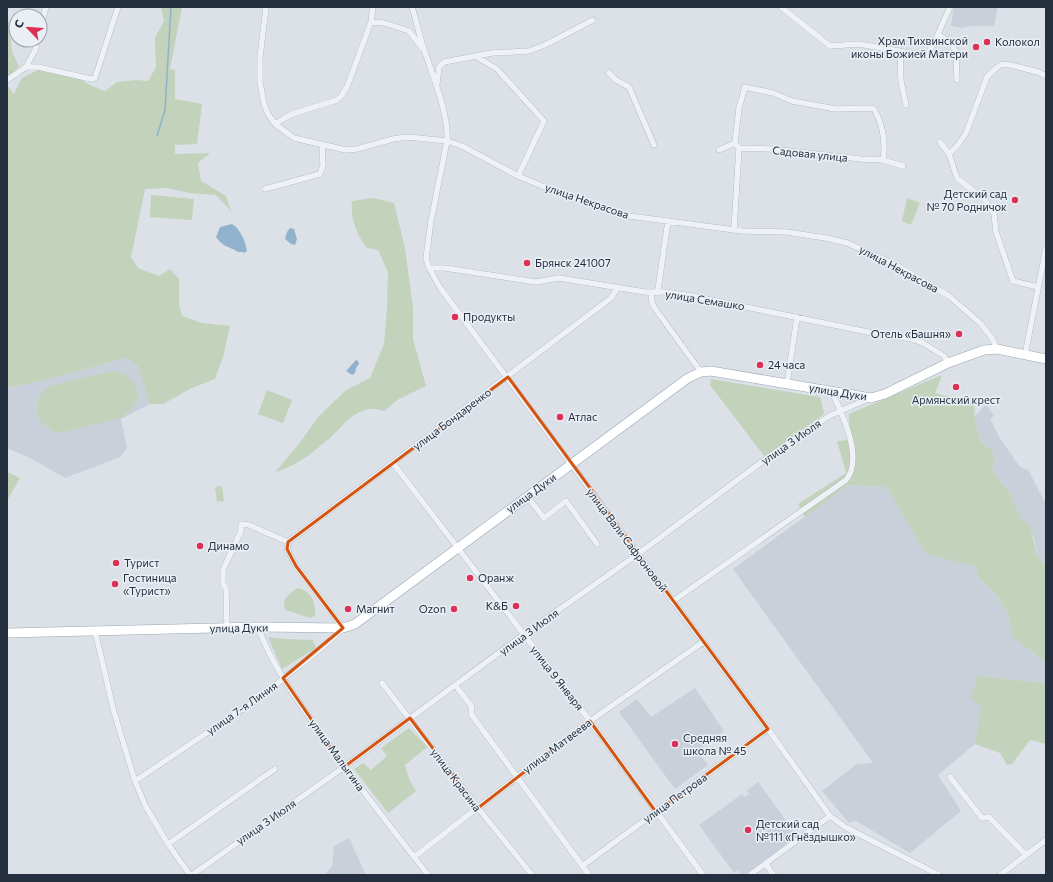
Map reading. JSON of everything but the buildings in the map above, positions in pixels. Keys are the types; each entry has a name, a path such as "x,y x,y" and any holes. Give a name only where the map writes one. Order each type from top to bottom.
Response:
{"main road":[{"name":"улица Дуки","path":"7,633 258,627 343,628 355,624 688,378 701,372 711,371 871,398 885,394 948,362 984,350 997,350 1046,359"}],"street":[{"path":"26,67 43,68 90,79 95,78 118,7"},
{"name":"улица Некрасова","path":"266,7 260,57 260,82 264,104 268,114 276,124 294,138 346,150 373,146 393,139 408,137 447,141 462,146 518,176 571,198 632,217 734,230 786,232 847,243 882,258 922,280 957,302 975,318 992,338 997,350"},
{"path":"276,124 292,114 337,100 342,95 347,87 371,22 373,7"},
{"path":"412,7 437,87"},
{"path":"781,7 830,46 859,44 927,56 950,7"},
{"path":"437,87 439,69 442,64 492,53 530,51 545,45 593,20"},
{"path":"371,22 379,22 409,30 425,52"},
{"path":"938,34 952,44 956,54 957,80"},
{"path":"7,80 26,67 36,48"},
{"path":"900,52 906,105"},
{"path":"477,57 497,69 544,121 518,176"},
{"path":"949,154 958,145 966,133 987,77 995,69 1002,64 1011,65 1038,72 1046,76"},
{"path":"609,73 616,80 629,87 654,145"},
{"name":"улица Вали Сафроновой","path":"437,87 447,132 447,141 431,221 426,258 444,294 508,377 768,729 830,816 845,827 939,875"},
{"path":"734,230 739,108 746,87 773,93 792,101 836,109 874,109 879,118 884,134 885,150 883,160"},
{"path":"940,142 949,154 957,178 985,200 994,214 996,232 1013,281 1038,287"},
{"path":"265,189 320,174 323,166 322,145"},
{"name":"Садовая улица","path":"719,150 737,146 883,160 903,166"},
{"path":"668,221 659,283 654,293 652,302 654,307 701,372"},
{"path":"1025,355 1046,248"},
{"name":"улица Семашко","path":"430,268 445,268 536,282 559,278 617,288 692,296 912,339 923,343 944,356 948,362"},
{"name":"улица Бондаренко","path":"288,542 612,298 617,288"},
{"path":"787,384 797,317"},
{"path":"673,601 846,480 851,471 853,456 845,422 832,392"},
{"name":"улица 3 Июля","path":"191,875 456,686 523,635 638,554 763,461 829,416 871,398"},
{"name":"улица 9 Января","path":"393,463 590,721 703,875"},
{"path":"527,496 544,518 566,501 597,544"},
{"path":"227,628 226,588 223,584 224,570 241,531 241,524 248,525 288,542 287,549 296,566 343,628"},
{"name":"улица Малыгина","path":"258,627 283,678 344,767 428,875"},
{"name":"улица 7-я Линия","path":"135,780 265,694 283,678 315,654 343,628"},
{"path":"95,631 114,712 135,780 146,807 168,844 191,875"},
{"name":"улица Матвеева","path":"414,857 590,721 703,642"},
{"name":"улица Красина","path":"382,683 478,808 532,875"},
{"path":"456,686 472,707 471,714 588,875"},
{"name":"улица Петрова","path":"582,866 768,729"},
{"path":"168,844 275,769"},
{"path":"950,777 982,818 989,817 1026,855"},
{"path":"750,875 830,816"},
{"path":"1000,875 1046,840"},
{"path":"766,863 774,875"}],"highlighted area":[{"path":"508,377 768,729 656,812 590,721 478,808 410,718 344,767 283,678 343,628 296,566 287,549 288,542"}],"shaded area":[{"path":"954,7 998,7 994,26 969,26 963,28 951,26"},
{"path":"125,358 138,366 150,404 121,419 127,448 120,457 65,478 32,459 7,448 7,388 49,379"},
{"path":"986,404 994,416 990,419 1001,440 1020,467 1029,471 1043,499 1046,501 1046,567 1037,555 1034,538 1025,522 1022,521 1009,491 992,469 991,448 982,444 975,422 975,416"},
{"path":"848,485 887,487 926,553 978,567 976,575 997,595 1009,616 1012,637 1046,662 1046,683 978,676 981,707 975,744 938,775 961,811 910,853 856,821 849,823 822,791 857,764 873,763 733,569"},
{"name":"Средняя школа № 45","path":"695,688 724,731 697,751 708,765 675,789 619,712 637,699 651,717"},
{"name":"Детский сад №111 «Гнёздышко»","path":"758,782 797,836 747,875 740,875 738,870 734,873 699,825 742,794 744,797 749,794 747,790"},
{"path":"349,838 366,875 323,875 332,867 334,846"}],"green space":[{"path":"7,7 8,48 12,48 19,66 7,80"},
{"path":"161,7 182,7 170,69 175,70 175,99 202,104 197,144 175,145 175,154 210,153 198,163 201,181 226,196 231,211 216,195 189,193 167,188 145,189 131,257 138,268 159,276 170,269 179,279 179,305 182,316 202,323 230,326 223,357 215,379 194,387 163,404 150,404 138,366 125,358 49,379 7,388 7,85 14,94 22,78 40,69 71,74 92,86 105,91 117,82 136,80 148,81 156,67 155,38 164,21"},
{"path":"151,195 194,199 192,220 150,217"},
{"path":"373,198 394,203 405,248 413,308 413,339 426,386 397,400 384,411 371,409 358,413 319,447 298,462 283,470 275,472 299,444 318,417 346,390 370,378 384,344 388,272 378,250 367,248 363,243 357,232 352,214 352,201"},
{"path":"907,198 920,203 911,225 902,221"},
{"path":"113,371 128,377 133,382 136,389 136,402 132,409 125,414 125,417 58,433 43,424 37,414 38,401 40,395 49,386"},
{"path":"942,375 935,393 974,402 975,422 982,444 991,448 995,458 992,469 1009,491 1022,521 1029,524 1037,555 1046,567 1046,662 1012,637 1009,616 997,595 976,575 978,567 926,554 887,487 848,485 805,517 798,504 846,473 837,441 850,440 849,414"},
{"path":"711,379 820,397 824,414 765,457 710,385"},
{"path":"267,390 292,400 283,423 258,414"},
{"path":"7,472 20,478 7,501"},
{"path":"222,486 224,501 217,502 215,487"},
{"path":"298,588 303,589 312,598 315,606 315,615 311,618 285,610 285,600"},
{"path":"268,637 313,640 316,648 282,669"},
{"path":"978,676 1046,683 1046,744 1030,740 1012,764 1007,765 1000,753 975,744 981,707 971,698"},
{"path":"409,728 427,747 405,765 409,779 416,791 388,813 354,769 363,763 371,770 387,756 381,748"}],"water":[{"path":"232,224 238,229 244,240 247,251 244,253 238,252 224,245 216,237 220,227"},
{"path":"290,228 294,229 297,239 295,245 291,244 285,239"},
{"path":"356,360 359,364 355,373 352,375 346,371"}],"waterway":[{"path":"157,136 165,110 171,7"}],"place":[{"name":"Колокол","path":"987,42"},
{"name":"Храм Тихвинской иконы Божией Матери","path":"976,47"},
{"name":"Детский сад № 70 Родничок","path":"1015,200"},
{"name":"Брянск 241007","path":"527,263"},
{"name":"Продукты","path":"455,317"},
{"name":"Отель «Башня»","path":"959,334"},
{"name":"24 часа","path":"760,365"},
{"name":"Армянский крест","path":"956,387"},
{"name":"Атлас","path":"560,417"},
{"name":"Динамо","path":"200,546"},
{"name":"Турист","path":"116,563"},
{"name":"Оранж","path":"470,578"},
{"name":"Гостиница «Турист»","path":"115,584"},
{"name":"К&Б","path":"516,606"},
{"name":"Магнит","path":"348,609"},
{"name":"Ozon","path":"454,609"},
{"name":"Средняя школа № 45","path":"675,744"},
{"name":"Детский сад №111 «Гнёздышко»","path":"748,830"}]}
